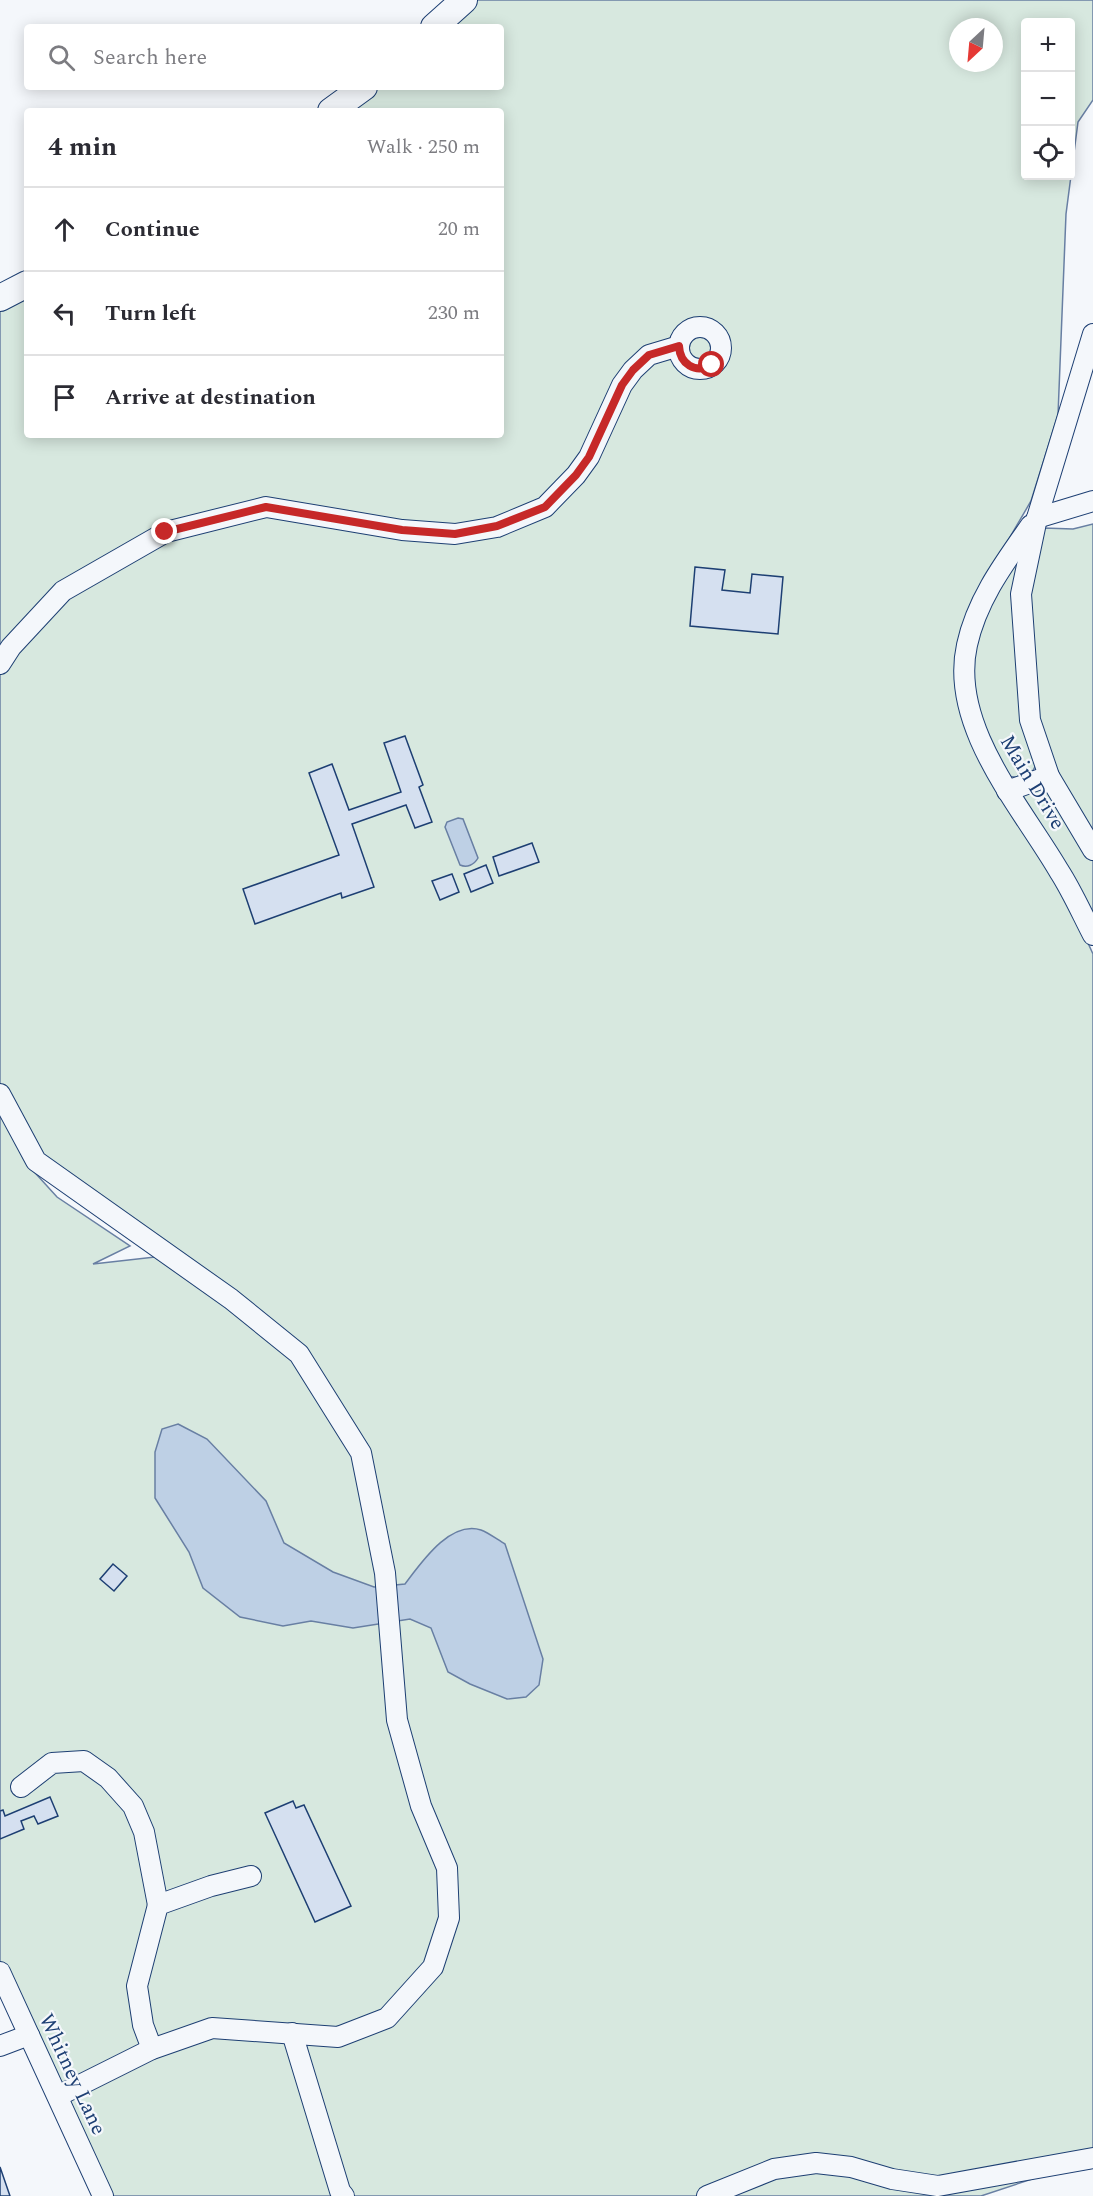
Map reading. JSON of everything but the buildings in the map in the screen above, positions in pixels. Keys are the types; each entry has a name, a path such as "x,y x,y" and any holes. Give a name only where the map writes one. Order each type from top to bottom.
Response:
{"main road":[{"path":"437,24 464,0"},
{"path":"335,108 360,90"},
{"path":"0,298 24,286"}],"street":[{"name":"Main Drive","path":"1093,334 1037,518 1021,594 1030,720 1049,776 1093,850"},
{"path":"0,664 11,647 63,591 165,532 266,507 402,530 455,534 497,526 545,507 576,475 589,457 622,385 633,370 649,355 679,346"},
{"path":"1037,518 1093,501"},
{"name":"Main Drive","path":"1037,518 996,575 977,613 966,646 966,694 979,737 1007,791 1060,872 1093,935"},
{"path":"1007,791 1049,776"},
{"path":"0,1094 36,1161 231,1299 299,1354 361,1453 385,1573 397,1720 421,1806 447,1868 449,1918 433,1967 387,2018 338,2037 212,2028 152,2049 58,2096"},
{"path":"21,1787 52,1762 84,1761 108,1778 133,1806 144,1832 158,1905 137,1986 143,2025 152,2049"},
{"path":"158,1905 211,1886 251,1876"},
{"name":"Whitney Lane","path":"0,1971 103,2196"},
{"path":"292,2033 322,2137 344,2196"},
{"path":"0,2046 28,2035"},
{"path":"707,2196 774,2169 816,2163 851,2167 892,2179 938,2186 1093,2158"}],"shaded area":[{"path":"464,0 1093,0 1093,100 1078,122 1075,145 1075,18 1021,18 1021,180 1070,180 1066,214 1058,415 1031,501 992,568 957,692 1063,889 1093,954 1093,2168 1038,2177 981,2196 103,2196 0,1972 0,1111 28,1165 57,1197 130,1246 93,1264 173,1255 36,1161 0,1088 0,296 24,284 24,438 504,438 504,108 335,108 360,90 504,90 504,24 437,24"},
{"path":"1093,524 1093,835 1052,770 1036,722 1027,601 1044,528 1073,529"},
{"path":"1026,539 1037,763 1031,774 1024,778 1005,776 973,704 974,630"},
{"path":"1034,788 1048,791 1093,857 1093,918 1021,802 1023,795"}],"water":[{"path":"458,818 463,819 478,858 468,866 460,865 445,827 447,822"},
{"path":"178,1424 207,1439 266,1501 284,1543 333,1572 374,1587 405,1584 437,1545 458,1531 481,1530 505,1544 543,1659 539,1685 526,1697 507,1699 470,1684 448,1672 431,1628 410,1619 353,1628 311,1621 283,1626 240,1617 203,1588 189,1552 155,1498 155,1452 162,1429"}],"route":[{"path":"165,532 266,507 334,516 402,530 455,534 497,526 545,507 576,475 599,440 622,385 640,362 649,355 662,349 679,346 682,359 692,368 706,368 712,365"}]}
